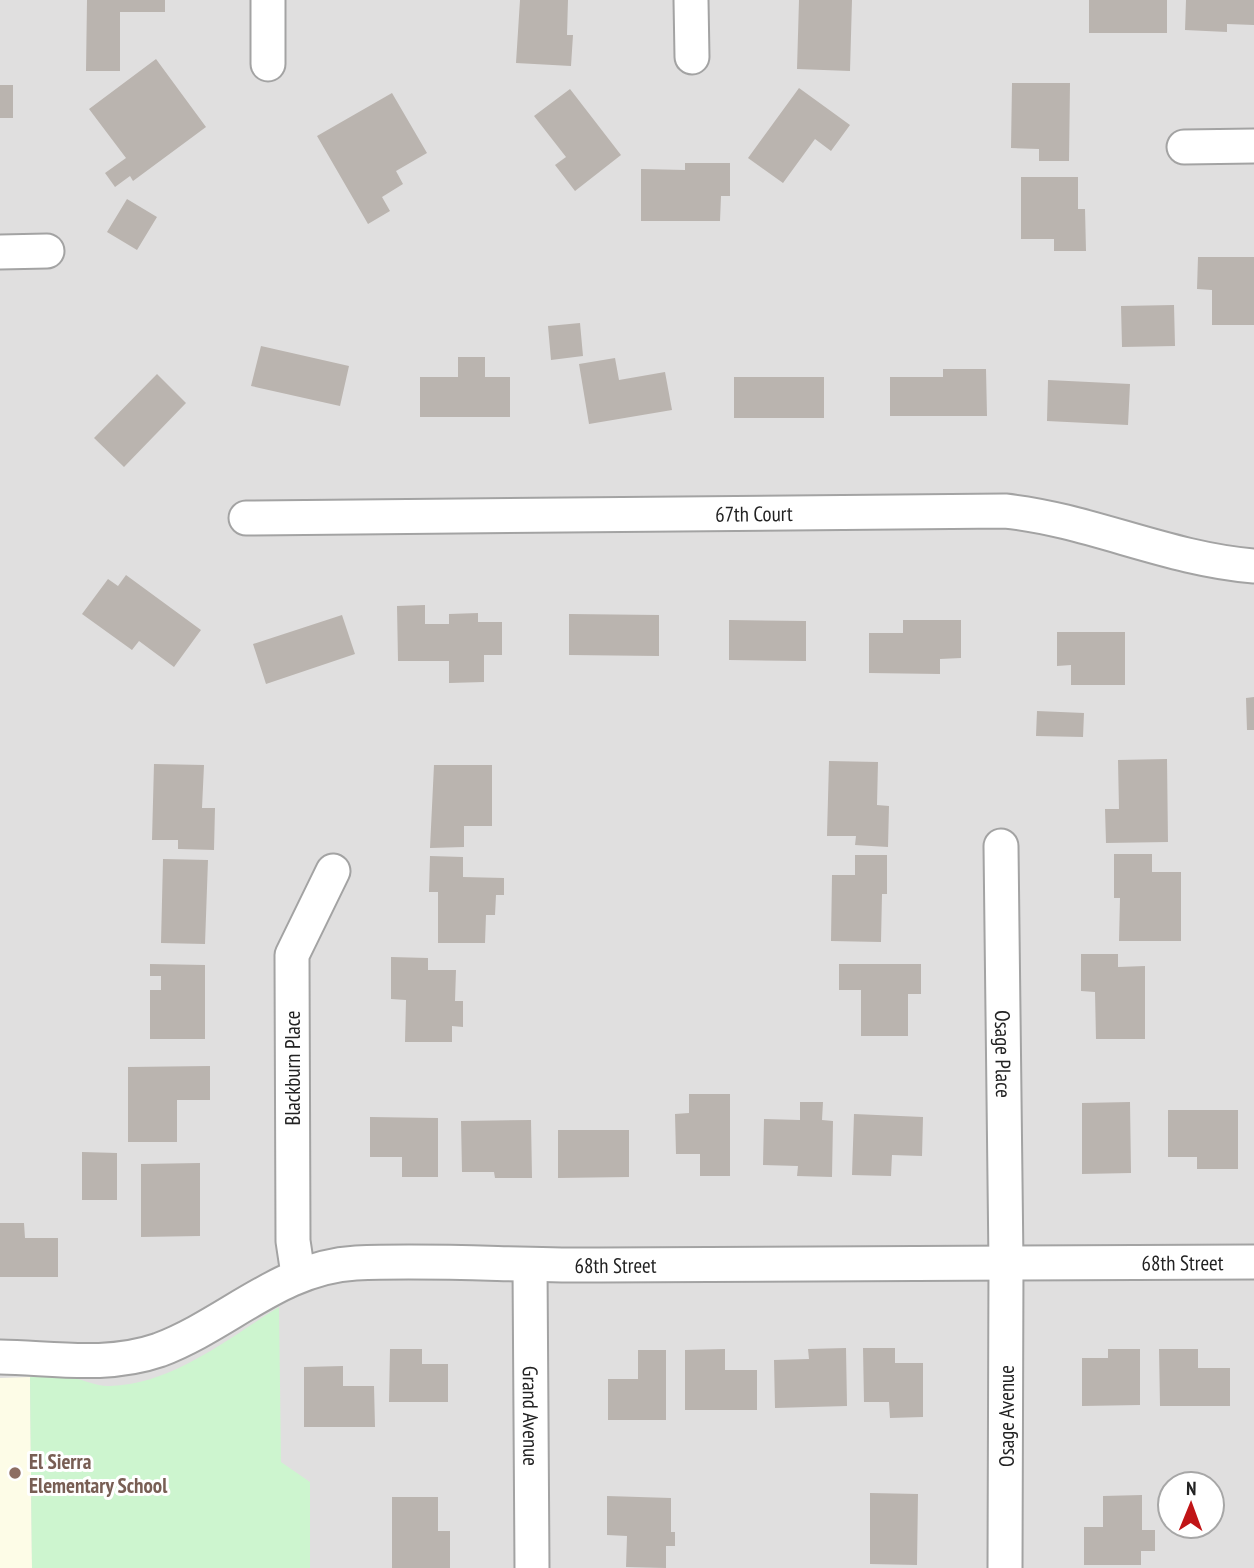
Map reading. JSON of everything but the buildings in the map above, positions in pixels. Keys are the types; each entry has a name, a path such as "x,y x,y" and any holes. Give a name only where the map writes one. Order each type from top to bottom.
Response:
{"street":[{"path":"268,0 268,64"},
{"path":"691,0 692,57"},
{"path":"1184,147 1254,146"},
{"path":"0,251 47,251"},
{"name":"67th Court","path":"246,519 1005,511 1038,514 1171,553 1254,566"},
{"name":"Osage Place","path":"1001,846 1006,1263"},
{"name":"Blackburn Place","path":"298,1274 293,1241 292,955 333,871"},
{"name":"68th Street","path":"0,1357 92,1362 128,1359 190,1337 298,1274 354,1263 530,1266 1254,1262"},
{"name":"Osage Avenue","path":"1005,1568 1006,1263"},
{"name":"Grand Avenue","path":"530,1266 532,1568"}],"shaded area":[{"path":"0,0 1254,0 1254,1568 0,1568"},
{"name":"El Sierra Elementary School","path":"30,1377 32,1568 0,1568 0,1378"}],"green space":[{"path":"279,1307 281,1462 310,1482 310,1568 32,1568 30,1377 73,1378 105,1386 156,1377 199,1358"}],"place":[{"name":"El Sierra Elementary School","path":"15,1473"}]}
